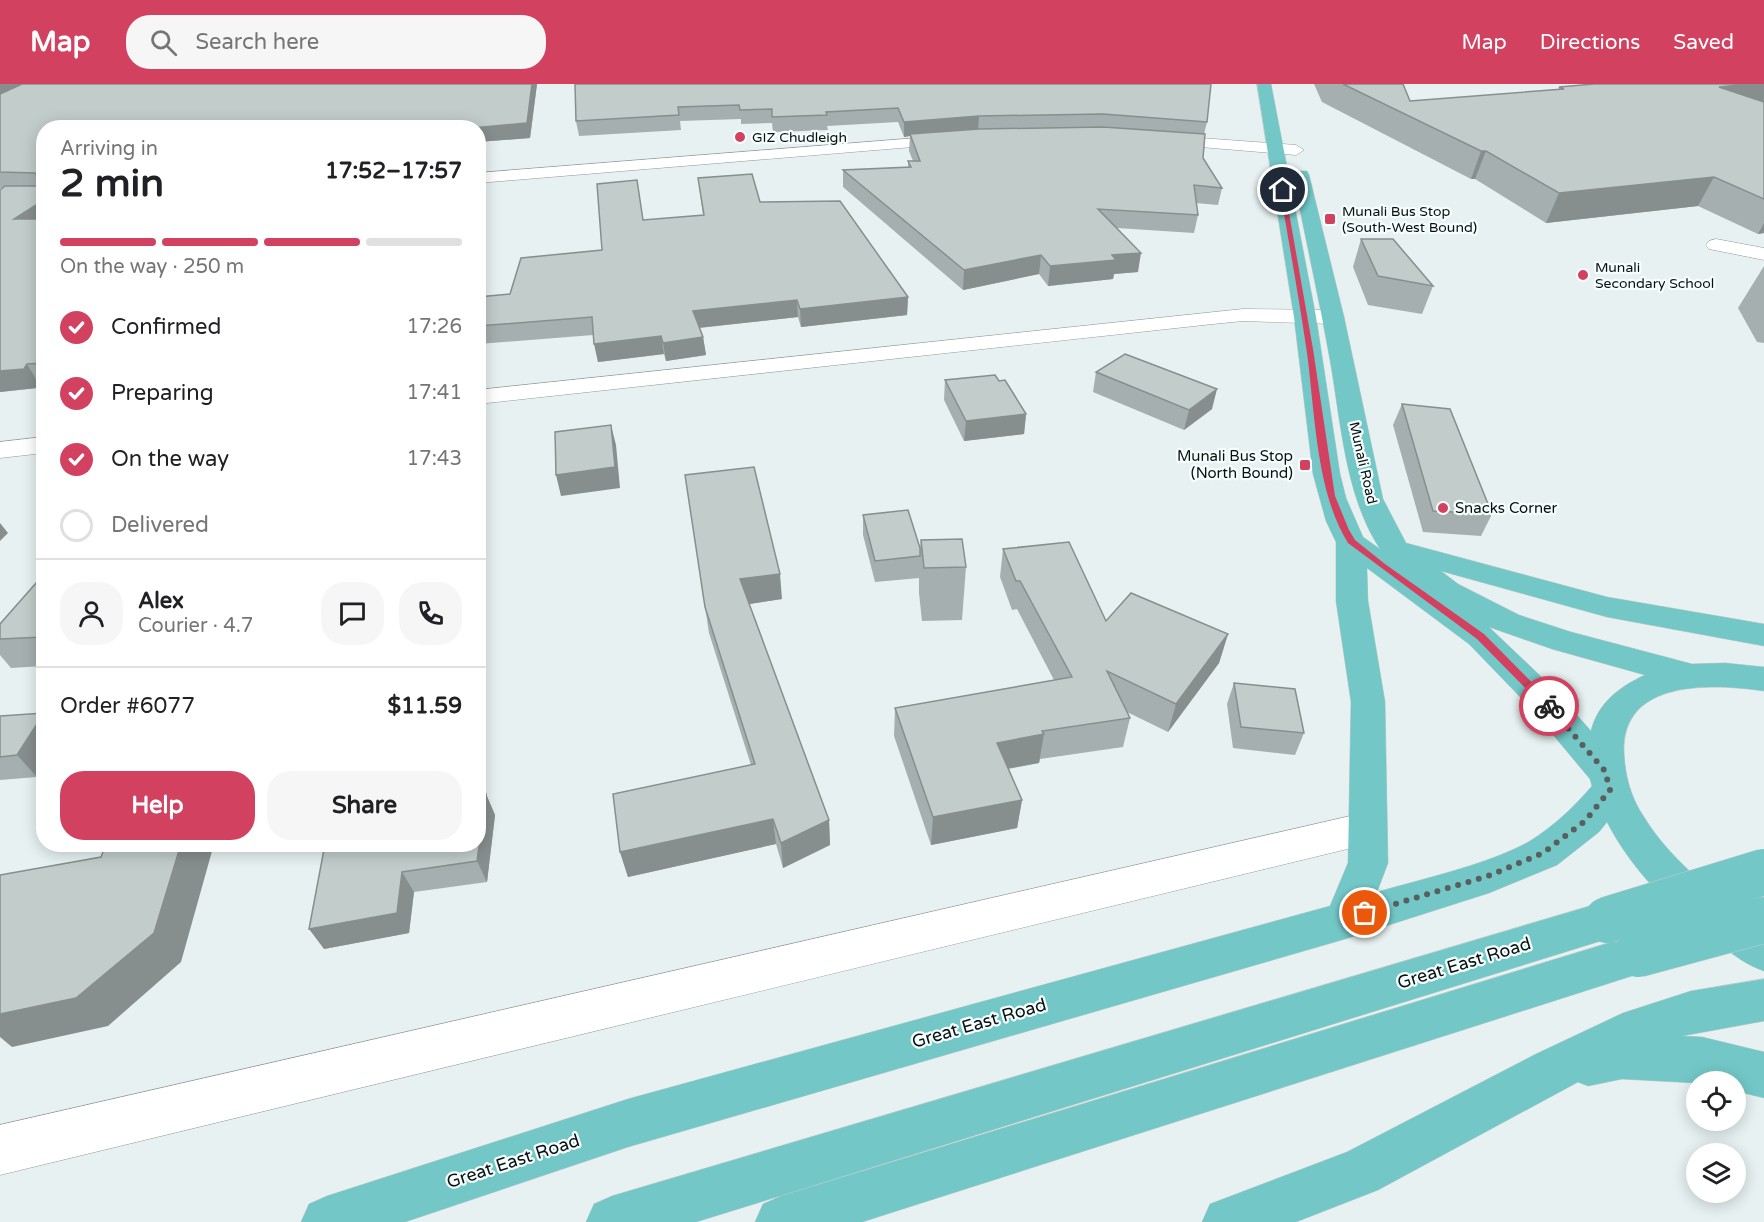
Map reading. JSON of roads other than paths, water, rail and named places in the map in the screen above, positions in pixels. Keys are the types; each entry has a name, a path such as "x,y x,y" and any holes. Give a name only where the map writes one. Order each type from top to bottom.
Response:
{"main road":[{"name":"Munali Road","path":"1264,84 1286,149 1333,317 1369,499 1383,533 1394,549 1447,591 1508,623 1610,654 1694,676"},
{"name":"Munali Road","path":"1281,84 1304,315 1331,496 1348,536"},
{"path":"1348,536 1480,636 1541,697 1608,781 1630,830 1664,873 1712,916 1764,952"},
{"path":"1345,920 1368,863 1368,702 1352,602 1348,536"},
{"path":"1394,549 1607,607 1764,635"},
{"path":"1608,781 1604,743 1614,715 1633,695 1660,682 1694,676 1742,676 1764,680"},
{"name":"Great East Road","path":"327,1222 628,1124 1345,920 1488,876 1543,853 1585,821 1608,781"},
{"name":"Great East Road","path":"612,1222 1764,872"},
{"path":"781,1222 1638,954 1764,920"},
{"path":"1228,1222 1360,1172 1552,1070 1639,1028 1691,1012 1764,1000"},
{"path":"1552,1070 1623,1056 1702,1060 1764,1075"}],"street":[{"path":"486,177 966,139"},
{"path":"1148,139 1286,149"},
{"path":"1716,245 1764,254"},
{"path":"486,396 1213,317 1304,315 1333,317"},
{"path":"0,450 36,446"},
{"path":"0,1150 1368,828"}],"place":[{"name":"GIZ Chudleigh","path":"740,137"},
{"name":"Munali Bus Stop (South-West Bound)","path":"1330,219"},
{"name":"Munali Secondary School","path":"1583,275"},
{"name":"Munali Bus Stop (North Bound)","path":"1305,465"},
{"name":"Snacks Corner","path":"1443,508"}]}
